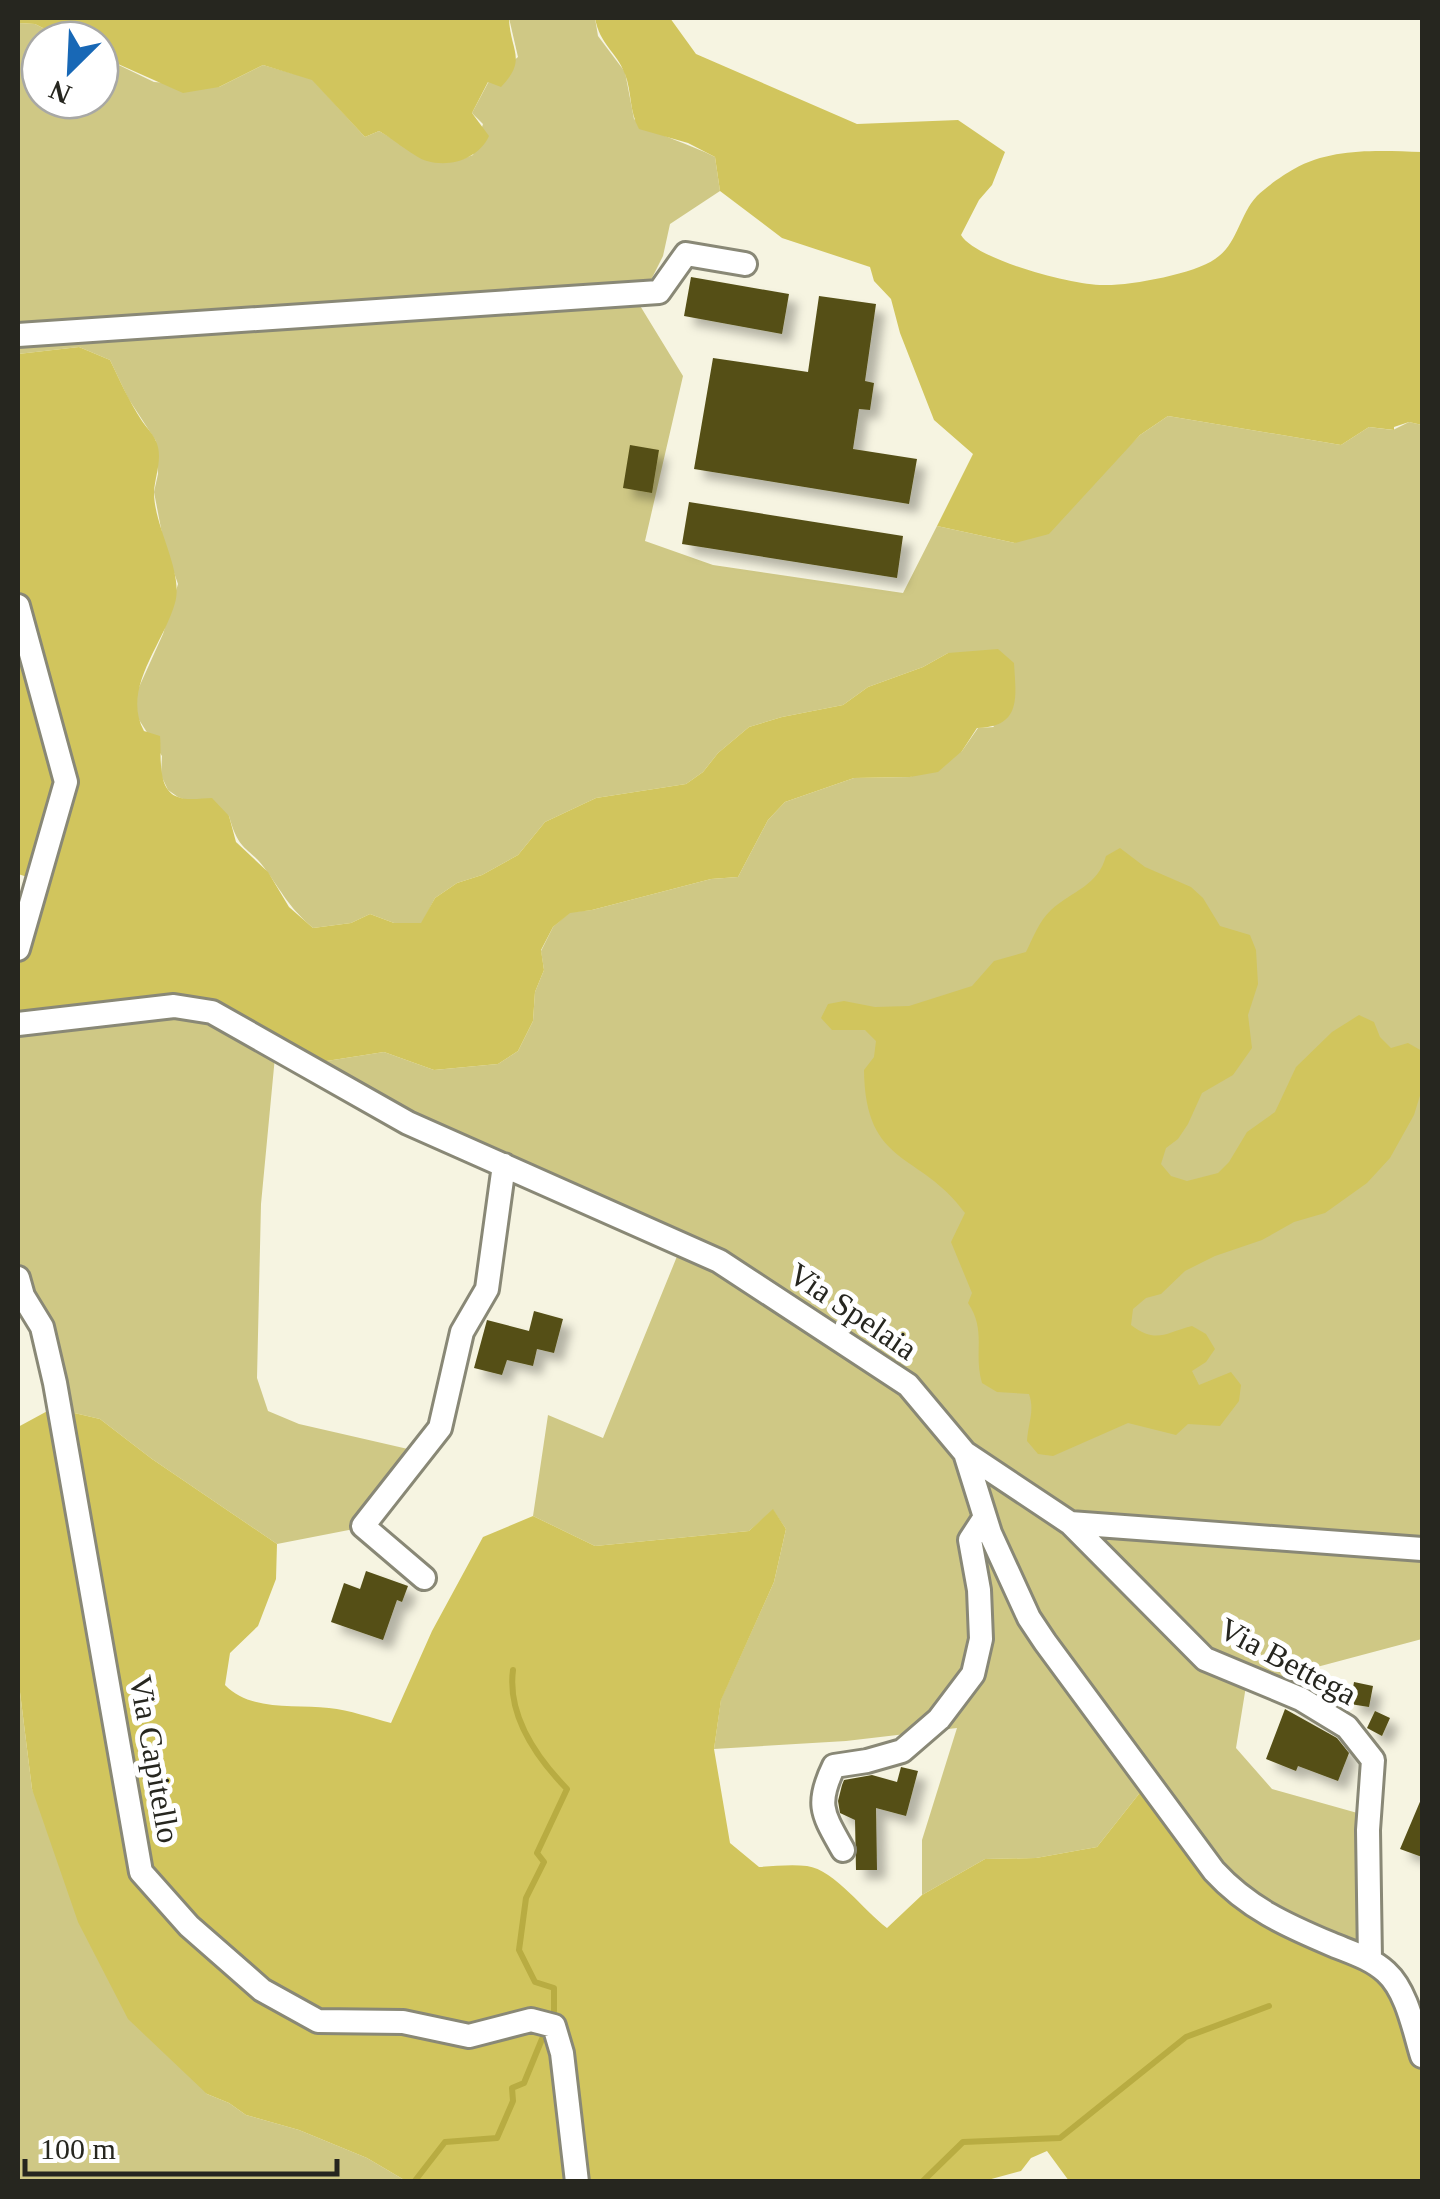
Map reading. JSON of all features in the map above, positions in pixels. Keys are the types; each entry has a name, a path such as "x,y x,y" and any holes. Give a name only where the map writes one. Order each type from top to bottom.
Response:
{"street":[{"path":"18,335 658,292 686,254 745,264"},
{"path":"18,606 66,782 18,948"},
{"name":"Via Spelaia","path":"18,1024 174,1006 212,1012 408,1122 720,1261 908,1385 965,1453 985,1518 1011,1581 1045,1642 1214,1871 1256,1910 1370,1960 1389,1974 1408,2011 1422,2056"},
{"path":"424,1578 362,1526 440,1428 462,1332 487,1289 504,1165"},
{"name":"Via Capitello","path":"18,1278 23,1296 42,1327 55,1384 141,1872 189,1926 262,1990 318,2021 403,2022 469,2036 532,2020 554,2026 562,2053 577,2182"},
{"name":"Via Bettega","path":"965,1453 1070,1523 1205,1659 1301,1699 1347,1727 1373,1760 1368,1830 1370,1960"},
{"path":"843,1850 827,1822 821,1793 834,1766 867,1762 902,1751 939,1719 972,1674 981,1639 970,1540 985,1518"},
{"name":"Via Bettega","path":"1070,1523 1422,1549"}],"shaded area":[{"path":"18,18 509,18 516,62 501,87 488,82 472,113 489,136 484,144 463,159 436,163 416,156 379,131 365,137 312,80 263,65 219,87 183,93 120,65 120,20 18,23"},
{"path":"509,18 595,18 598,36 625,72 634,119 715,157 720,191 670,224 663,256 639,304 683,376 645,541 713,565 903,593 937,526 1015,543 1140,435 1168,416 1341,445 1369,427 1393,430 1409,422 1422,425 1422,1639 1246,1686 1236,1748 1272,1789 1361,1814 1363,1957 1272,1919 1146,1785 1097,1847 1036,1858 985,1859 922,1895 922,1840 957,1728 846,1741 714,1749 721,1699 774,1582 786,1529 773,1510 749,1531 595,1546 533,1516 548,1415 603,1438 680,1249 301,1065 384,1052 434,1070 498,1064 518,1051 533,1021 535,992 544,970 541,951 553,927 570,912 592,910 711,879 738,877 768,820 785,802 854,778 910,777 962,751 978,728 994,727 948,653 923,667 868,687 843,705 749,727 686,784 596,798 545,822 518,855 482,875 457,883 435,898 422,923 394,923 370,914 351,923 313,928 241,844 229,816 178,797 168,790 161,775 162,756 136,715 135,696 163,634 178,584 164,544 154,492 158,474 156,441 128,398 110,360 79,347 18,354 18,23 20,120 120,120 120,66 154,82 219,87 263,65 312,79 365,137 379,131 423,157 445,162 473,155 483,124 472,113 489,81 518,57"},
{"path":"595,18 670,18 696,54 857,124 958,120 1005,152 992,185 979,200 961,235 1005,262 1089,284 1144,281 1177,274 1215,259 1229,245 1257,196 1285,174 1309,162 1357,152 1422,152 1422,425 1409,422 1394,430 1369,427 1341,445 1168,416 1140,435 1049,534 1015,543 937,526 973,454 934,420 891,299 874,281 870,267 782,238 720,191 715,157 688,143 639,129 625,74"},
{"path":"79,347 110,360 158,445 155,506 177,591 137,699 144,731 160,736 166,787 182,798 212,798 229,816 236,842 268,872 289,907 313,928 351,923 370,914 394,923 421,923 435,898 457,883 482,875 518,855 545,822 596,798 686,784 749,727 843,705 868,687 923,667 948,653 998,649 1014,663 1013,708 1002,722 977,728 962,751 938,772 854,778 785,802 768,820 738,877 711,879 570,913 553,927 541,950 544,970 535,992 533,1021 518,1051 498,1064 434,1070 384,1052 301,1065 191,1010 18,1022 18,969 37,880 18,874 18,354"},
{"path":"1120,848 1145,867 1191,887 1203,898 1220,926 1250,935 1256,950 1258,984 1248,1015 1252,1048 1233,1075 1202,1093 1188,1124 1166,1148 1161,1164 1171,1176 1187,1181 1218,1173 1247,1132 1275,1112 1296,1067 1332,1032 1359,1015 1374,1022 1380,1037 1391,1048 1408,1043 1422,1051 1422,1089 1414,1115 1390,1158 1367,1183 1325,1213 1294,1222 1262,1240 1185,1271 1161,1294 1146,1298 1133,1309 1131,1325 1147,1334 1161,1335 1192,1326 1206,1334 1215,1349 1206,1362 1192,1371 1199,1385 1231,1372 1241,1385 1239,1401 1220,1426 1188,1424 1176,1435 1128,1423 1053,1456 1038,1454 1027,1441 1029,1394 997,1392 982,1383 977,1323 968,1303 972,1293 951,1242 965,1213 948,1193 898,1155 874,1125 864,1070 874,1057 876,1041 865,1030 832,1030 821,1018 828,1004 844,1001 875,1007 909,1006 972,986 994,961 1026,952 1047,914 1091,881 1106,856"},
{"path":"191,1010 276,1046 261,1204 257,1378 268,1411 299,1424 421,1452 354,1529 277,1544 100,1419 53,1408 18,1270 18,1022"},
{"path":"53,1408 100,1419 277,1544 276,1579 258,1626 230,1653 225,1685 260,1703 337,1709 391,1723 432,1631 483,1537 533,1516 595,1546 749,1531 773,1509 786,1529 774,1582 721,1700 714,1749 730,1843 759,1867 795,1865 818,1869 839,1883 887,1928 922,1895 985,1859 1036,1858 1097,1847 1146,1785 1219,1880 1383,1967 1422,2051 1422,2181 1069,2181 1047,2151 1031,2158 1021,2171 984,2181 406,2181 367,2158 299,2130 246,2115 207,2094 128,2019 78,1922 32,1789 18,1676 18,1427"},
{"path":"18,1676 32,1789 207,2094 246,2115 299,2130 367,2158 406,2181 18,2181"}],"building":[{"path":"691,277 789,294 782,334 684,316"},
{"path":"819,296 876,304 865,381 874,383 870,410 859,409 853,449 917,459 909,504 694,469 713,358 808,372"},
{"path":"630,445 659,450 652,493 623,488"},
{"path":"689,502 903,536 897,578 682,544"},
{"path":"534,1311 563,1319 554,1353 537,1349 533,1366 507,1360 502,1375 474,1368 487,1320 529,1331"},
{"path":"366,1571 408,1586 402,1602 397,1600 383,1640 331,1622 344,1583 360,1589"},
{"path":"1354,1682 1373,1686 1369,1707 1350,1704"},
{"path":"1285,1709 1337,1738 1349,1753 1338,1781 1266,1759"},
{"path":"1375,1711 1390,1718 1382,1736 1367,1728"},
{"path":"901,1767 918,1771 906,1816 876,1808 877,1870 856,1870 855,1820 840,1813 838,1801 844,1780 872,1775 897,1782"},
{"path":"1422,1797 1422,1857 1400,1849"}],"waterway":[{"path":"513,1670 515,1704 526,1735 567,1789 537,1853 544,1862 526,1898 519,1950 535,1982 554,1988 554,2011"},
{"path":"922,2182 963,2142 1060,2138 1186,2037 1269,2006"},
{"path":"414,2182 445,2142 497,2138 513,2101 512,2088 524,2083 542,2039"}]}
